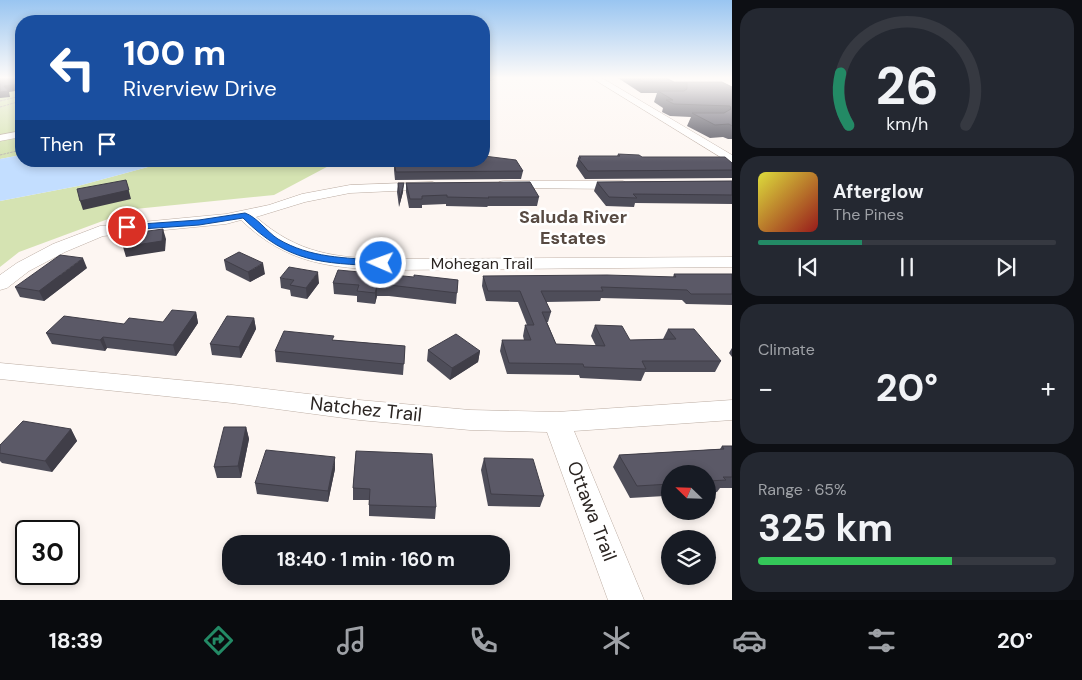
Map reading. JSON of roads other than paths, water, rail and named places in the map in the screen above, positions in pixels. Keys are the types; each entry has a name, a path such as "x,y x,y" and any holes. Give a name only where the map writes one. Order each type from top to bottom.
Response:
{"street":[{"path":"641,106 729,157"},
{"path":"666,121 684,121"},
{"path":"0,138 15,135"},
{"path":"486,186 634,185"},
{"path":"0,284 23,267 59,248 100,231 199,222 245,215 302,198 339,190 388,186 447,186"},
{"name":"Mohegan Trail","path":"245,215 265,234 285,247 314,257 330,260 398,263 732,262"},
{"name":"Natchez Trail","path":"0,371 232,394 359,410 470,420 557,422 732,410"},
{"name":"Ottawa Trail","path":"557,422 626,600"}],"water":[{"path":"15,156 15,167 148,167 78,186 0,201 0,159"}],"district":[{"name":"Saluda River Estates","path":"573,227"}]}
